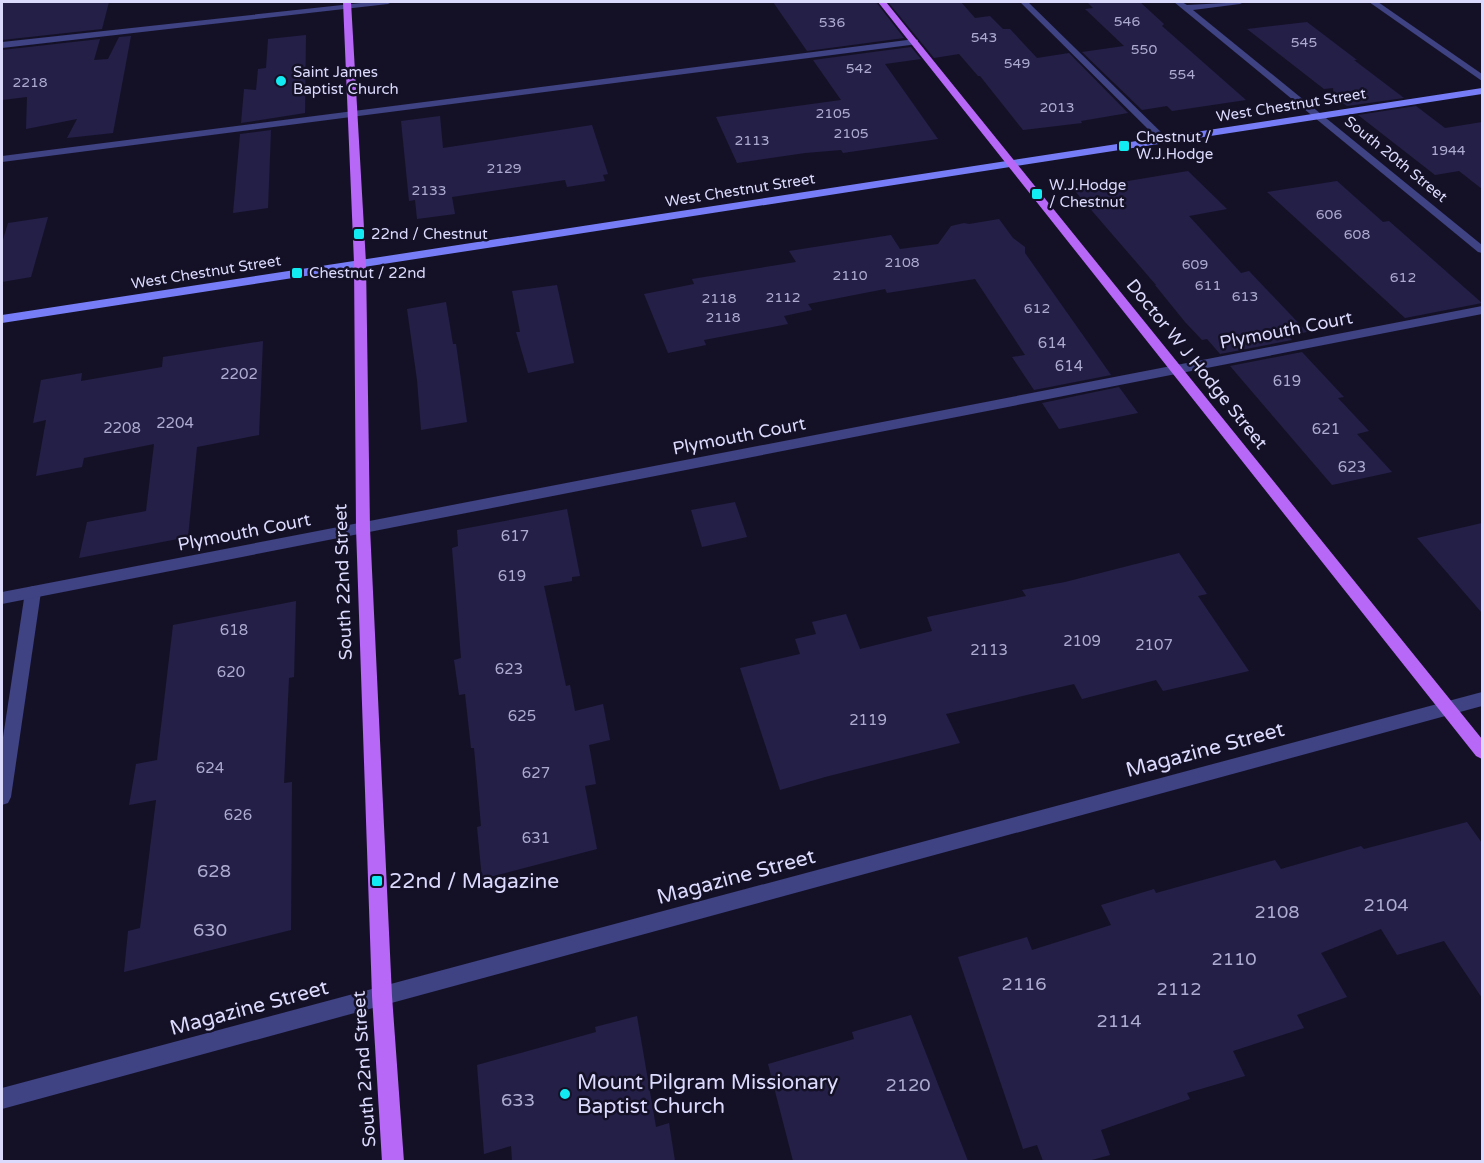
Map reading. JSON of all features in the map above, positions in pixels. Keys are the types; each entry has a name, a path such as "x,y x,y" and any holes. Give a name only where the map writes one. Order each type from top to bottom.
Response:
{"main road":[{"name":"Doctor W J Hodge Street","path":"882,2 1482,751"},
{"name":"South 22nd Street","path":"347,4 360,263 363,528 382,996 393,1161"},
{"name":"West Chestnut Street","path":"2,319 1482,91"}],"street":[{"path":"2,45 347,4 388,2"},
{"path":"1024,2 1164,140"},
{"name":"South 20th Street","path":"1178,2 1482,250"},
{"path":"1186,8 1240,2"},
{"path":"1373,2 1482,78"},
{"path":"2,159 915,42"},
{"name":"Plymouth Court","path":"2,598 1482,310"},
{"path":"2,797 33,592"},
{"name":"Magazine Street","path":"2,1099 1482,699"}],"building":[{"path":"2,2 109,2 102,29 2,40"},
{"path":"773,2 876,2 904,38 807,51"},
{"path":"888,2 961,2 975,18 990,16 1003,29 1010,29 1037,58 1069,53 1128,113 1081,121 1082,123 1023,130 980,76 959,54 934,58"},
{"path":"1087,2 1140,2 1164,24 1162,26 1246,100 1172,111 1167,106 1142,110 1082,52 1124,46 1085,9 1093,8"},
{"path":"1307,22 1404,98 1347,106 1334,97 1333,88 1324,89 1247,29"},
{"name":"Saint James Baptist Church","path":"306,35 305,113 241,123 244,89 256,90 258,69 266,68 268,39"},
{"path":"131,36 113,133 67,138 77,119 26,129 27,97 2,100 2,50 100,39 94,60 108,59 119,37"},
{"path":"911,47 921,59 885,64 938,139 843,153 841,150 805,153 737,163 716,117 841,100 813,60"},
{"path":"1416,106 1445,128 1482,122 1482,189 1459,171 1435,175 1358,115"},
{"path":"440,116 443,148 592,125 608,174 603,175 605,181 567,187 565,180 452,197 455,214 417,219 415,200 409,201 401,121"},
{"path":"271,130 268,208 233,213 240,134"},
{"path":"1188,171 1227,209 1189,216 1241,273 1249,271 1307,332 1288,336 1292,340 1220,354 1207,339 1202,340 1185,322 1074,190"},
{"path":"1337,181 1383,222 1389,221 1482,303 1405,318 1267,192"},
{"path":"48,217 31,277 2,282 2,243 8,223"},
{"path":"999,219 1013,238 1025,247 1025,253 1111,375 1034,390 1012,357 1025,355 975,279 887,293 885,289 808,304 812,310 784,316 788,324 704,340 706,345 668,353 644,294 694,284 692,279 796,262 789,251 891,235 900,249 938,244 951,226"},
{"path":"557,285 574,363 528,373 516,332 520,332 512,291"},
{"path":"446,302 453,344 456,344 467,422 421,430 407,309"},
{"path":"263,341 259,435 197,447 188,537 79,558 87,522 146,511 154,444 84,458 82,467 36,476 46,420 33,423 41,380 82,373 81,381 162,367 163,357"},
{"path":"1302,352 1344,397 1338,398 1369,431 1357,434 1392,472 1332,485 1230,366"},
{"path":"1119,387 1138,413 1059,429 1042,403"},
{"path":"735,502 747,537 702,547 691,510"},
{"path":"567,509 580,576 572,577 572,581 544,586 566,686 570,685 575,711 603,704 610,740 589,745 596,784 585,786 597,849 482,879 477,827 481,826 474,748 471,748 465,694 459,695 454,660 461,658 452,548 458,546 457,530"},
{"path":"1482,523 1482,613 1417,538"},
{"path":"1179,553 1207,594 1198,596 1249,671 1163,691 1156,680 1082,699 1074,684 946,714 960,743 780,790 740,668 800,654 795,639 816,634 812,622 846,614 860,649 932,631 927,617 1026,596 1022,590 1065,582"},
{"path":"296,601 294,677 289,678 284,783 292,782 291,930 124,972 128,931 140,928 156,800 129,805 136,764 157,760 173,625"},
{"path":"1467,822 1482,843 1482,998 1444,941 1397,955 1381,929 1321,953 1347,997 1297,1015 1304,1028 1233,1051 1245,1076 1187,1093 1190,1099 1101,1130 1110,1155 1088,1161 1043,1161 1037,1145 1023,1149 958,957 1027,937 1032,950 1111,925 1101,905 1154,889 1156,893 1275,860 1281,869 1361,846 1364,849"},
{"path":"911,1015 968,1161 793,1161 768,1064 854,1039 852,1032"},
{"name":"Mount Pilgram Missionary Baptist Church","path":"637,1016 656,1127 669,1123 675,1161 512,1161 511,1146 484,1154 477,1065 596,1032 595,1027"}],"place":[{"name":"Saint James Baptist Church","path":"281,81"},
{"name":"Chestnut / W.J.Hodge","path":"1124,146"},
{"name":"W.J.Hodge / Chestnut","path":"1037,194"},
{"name":"22nd / Chestnut","path":"359,234"},
{"name":"Chestnut / 22nd","path":"297,273"},
{"name":"22nd / Magazine","path":"377,881"},
{"name":"Mount Pilgram Missionary Baptist Church","path":"565,1094"}]}
